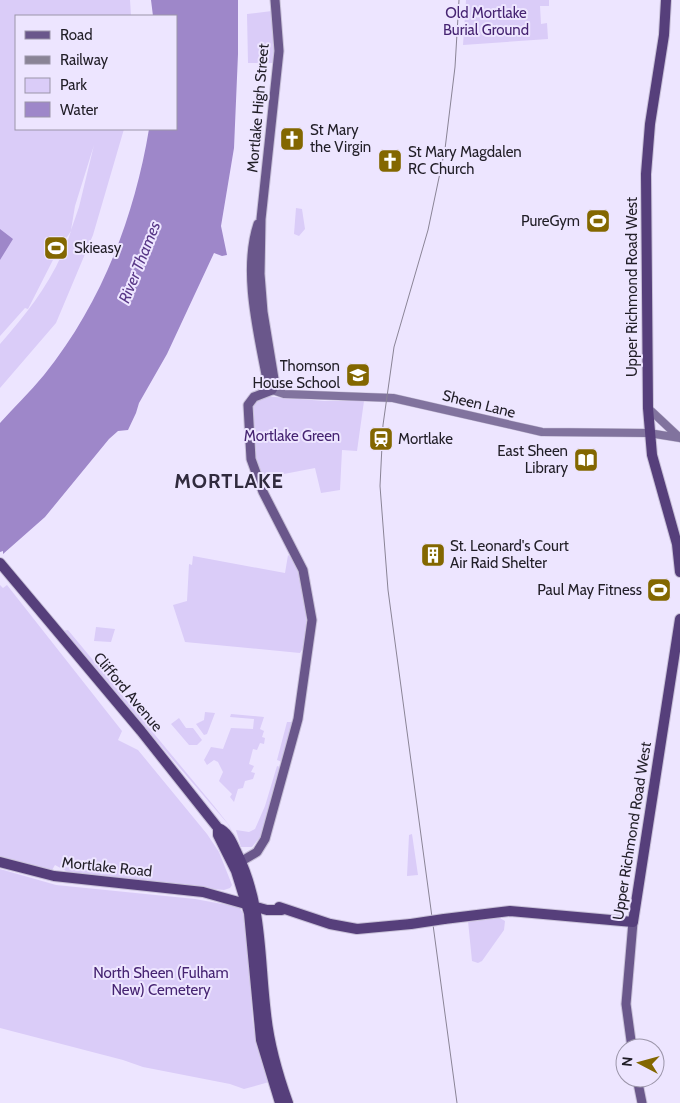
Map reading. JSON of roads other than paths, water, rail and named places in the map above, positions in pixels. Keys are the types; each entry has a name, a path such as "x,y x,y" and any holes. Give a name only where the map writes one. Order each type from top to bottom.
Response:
{"highway":[{"name":"Upper Richmond Road West","path":"666,0 664,35 650,124 646,174 648,408 655,465 676,544 680,572"},
{"name":"Clifford Avenue","path":"0,563 152,744 218,828 218,835 237,861 250,901 260,1002"},
{"name":"Upper Richmond Road West","path":"633,922 680,619"},
{"name":"Mortlake Road","path":"0,862 78,880 212,894 250,901"},
{"path":"250,901 330,924 357,929 411,924 500,911 558,914 633,922"},
{"path":"260,1002 261,1040 280,1103"},
{"path":"260,1002 288,1103"}],"main road":[{"name":"Mortlake High Street","path":"272,390 268,384 254,303 253,258 261,218 279,52 275,0"},
{"path":"237,861 250,858 258,851 265,838 294,738 312,620 303,570 297,554 263,492 252,459 248,405 254,397 272,390"},
{"name":"Sheen Lane","path":"272,390 284,394 392,398 542,432 650,433 680,438"},
{"path":"648,408 678,434 680,438"},
{"name":"Upper Richmond Road West","path":"631,1038 626,999 633,922"},
{"path":"639,1088 642,1103"}],"water":[{"name":"River Thames","path":"151,0 238,0 234,148 221,226 227,255 222,256 214,253 167,354 139,403 128,430 118,431 109,439 45,517 3,554 3,551 0,552 0,423 39,381 64,348 98,290 124,228 143,162 149,130 178,130 178,15 153,15"},
{"path":"0,229 13,239 0,260"}],"railway":[{"path":"457,1103 388,590 380,486 383,425 394,347 428,230 445,149 455,67 459,0"}],"place":[{"name":"St Mary the Virgin","path":"292,139"},
{"name":"St Mary Magdalen RC Church","path":"390,161"},
{"name":"PureGym","path":"598,221"},
{"name":"Skieasy","path":"56,248"},
{"name":"Thomson House School","path":"358,375"},
{"name":"Mortlake","path":"381,439"},
{"name":"East Sheen Library","path":"586,460"},
{"name":"St. Leonard's Court Air Raid Shelter","path":"433,555"},
{"name":"Paul May Fitness","path":"659,590"}],"district":[{"name":"MORTLAKE","path":"229,481"}],"park label":[{"name":"Old Mortlake Burial Ground","path":"486,22"},
{"name":"Mortlake Green","path":"292,436"},
{"name":"North Sheen (Fulham New) Cemetery","path":"161,982"}]}
